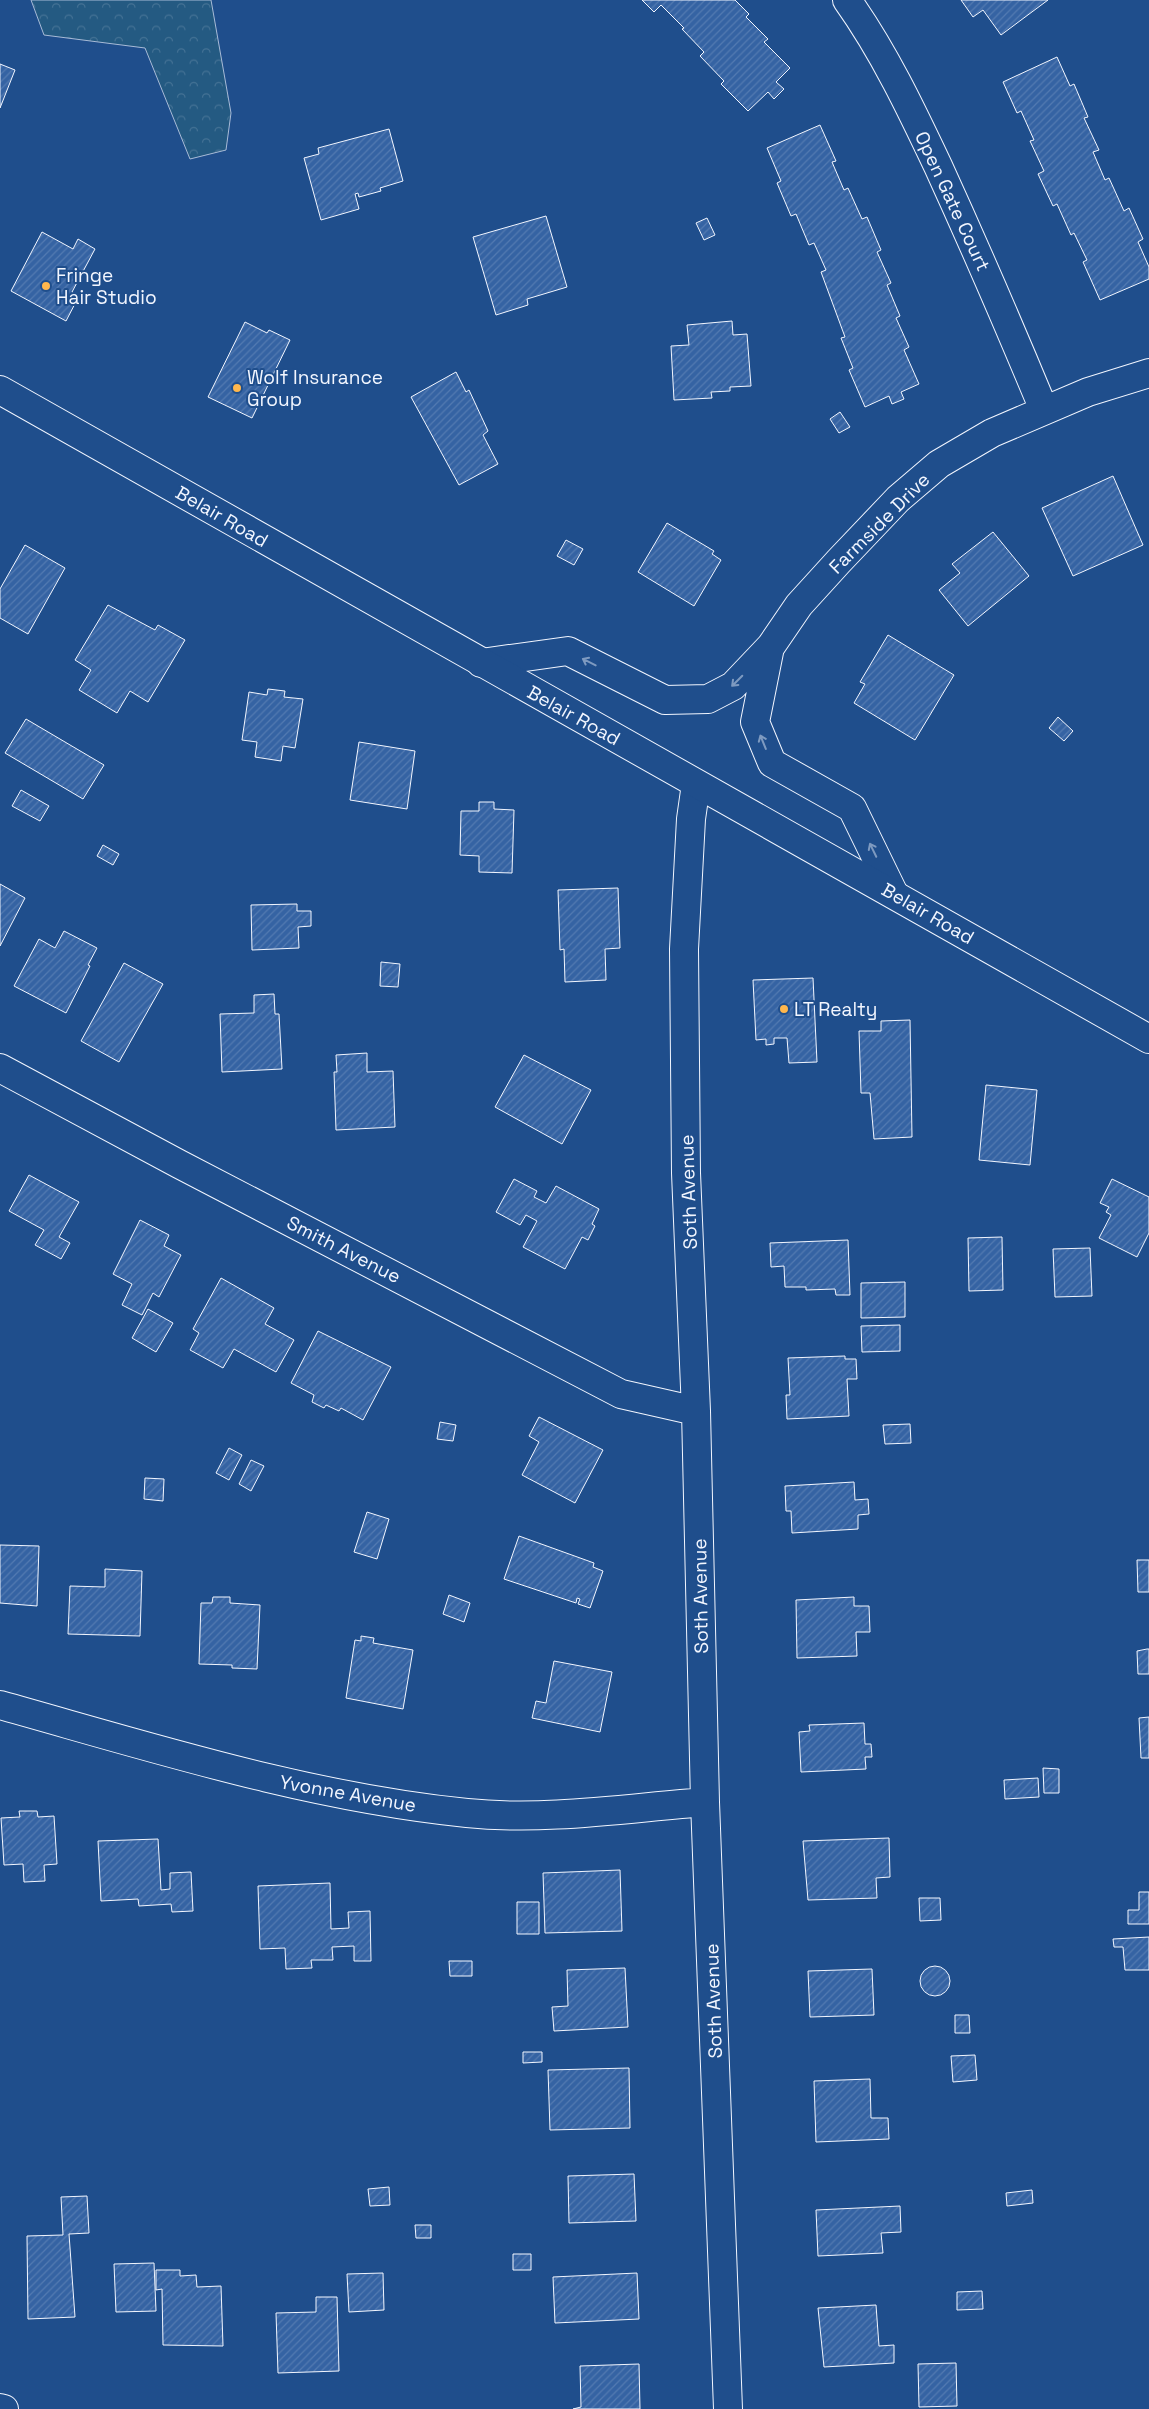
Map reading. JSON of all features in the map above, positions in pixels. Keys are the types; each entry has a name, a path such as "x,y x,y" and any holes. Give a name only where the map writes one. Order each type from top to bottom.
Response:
{"main road":[{"name":"Open Gate Court","path":"847,0 875,41 909,105 974,245 1044,410"},
{"name":"Farmside Drive","path":"481,662 568,651 665,700 708,699 732,686 771,646 799,605 898,499 939,464 992,432 1088,392 1149,373"},
{"name":"Belair Road","path":"0,390 1149,1039"},
{"name":"Farmside Drive","path":"771,646 755,722 772,763 852,808 894,894"},
{"name":"Soth Avenue","path":"696,784 691,819 684,959 686,1173 696,1411 705,1802 728,2409"},
{"name":"Smith Avenue","path":"0,1068 622,1394 696,1411"},
{"name":"Yvonne Avenue","path":"0,1705 306,1789 424,1808 469,1813 536,1815 705,1802"},
{"path":"0,2408 4,2409"}],"green space":[{"path":"31,0 211,0 231,113 226,150 190,159 145,48 44,35"}],"building":[{"path":"642,0 735,0 749,14 746,17 768,39 764,42 790,68 776,82 784,89 774,99 768,92 748,111 721,84 724,81 700,56 704,52 682,29 684,28 661,5 654,12"},
{"path":"961,0 1048,0 1001,35 983,10 973,17"},
{"path":"1057,57 1070,86 1074,84 1088,117 1084,118 1099,150 1093,152 1105,180 1109,178 1124,211 1129,208 1143,239 1138,242 1149,267 1149,279 1100,300 1083,262 1087,260 1074,233 1071,235 1057,204 1053,206 1038,174 1044,171 1030,141 1034,140 1021,111 1017,113 1003,82"},
{"path":"0,64 15,70 0,108"},
{"path":"820,125 836,161 832,162 844,190 848,188 862,219 867,217 881,250 877,252 891,283 887,285 900,316 896,318 909,347 904,350 919,384 901,392 904,399 892,404 889,396 865,407 849,370 853,368 841,338 845,337 821,272 826,270 814,243 809,245 796,214 791,216 777,183 781,181 767,148"},
{"path":"389,129 403,181 380,188 381,191 359,197 358,193 355,194 359,209 321,220 304,158 319,154 318,148"},
{"path":"546,216 567,287 527,299 528,305 496,315 473,237"},
{"path":"707,218 715,235 704,240 696,223"},
{"path":"42,232 73,249 78,239 95,249 72,292 79,296 66,321 11,291"},
{"path":"732,321 733,335 747,334 751,386 730,387 730,391 711,392 712,398 674,400 671,346 689,345 687,325"},
{"path":"245,322 267,333 269,330 290,340 252,418 208,397"},
{"path":"456,372 466,392 469,390 488,431 483,435 498,464 459,485 411,397"},
{"path":"840,412 850,427 839,433 830,419"},
{"path":"1113,476 1143,545 1073,576 1042,508"},
{"path":"667,523 714,551 712,554 721,560 694,606 638,572"},
{"path":"993,532 1029,576 968,626 939,590 960,573 952,564"},
{"path":"566,540 583,549 574,565 557,556"},
{"path":"25,545 65,568 28,634 0,618 0,589"},
{"path":"108,605 155,630 158,625 185,640 148,702 130,691 117,713 79,690 91,670 75,660"},
{"path":"888,635 954,675 915,740 854,703 865,684 860,682"},
{"path":"268,689 285,691 284,697 303,699 295,748 283,746 281,761 255,757 257,742 242,740 249,692 267,695"},
{"path":"1058,717 1073,731 1064,741 1049,728"},
{"path":"26,719 104,765 83,799 5,753"},
{"path":"359,742 415,751 407,809 350,800"},
{"path":"21,790 49,806 40,821 12,806"},
{"path":"479,802 494,802 494,809 514,810 512,873 479,872 479,856 460,855 461,811 479,811"},
{"path":"103,845 119,854 113,865 97,856"},
{"path":"0,884 25,898 0,946"},
{"path":"618,888 620,948 605,949 606,980 565,982 564,949 560,950 558,890"},
{"path":"297,904 297,911 311,911 311,926 298,927 299,948 252,950 251,905"},
{"path":"64,931 97,948 66,1013 14,986 39,939 55,948"},
{"path":"381,962 400,964 398,987 380,986"},
{"path":"124,963 163,984 119,1062 81,1041"},
{"name":"LT Realty","path":"813,978 817,1062 789,1063 787,1038 774,1038 774,1044 766,1045 766,1039 756,1040 753,980"},
{"path":"274,994 275,1014 279,1014 282,1069 222,1072 220,1014 254,1013 254,995"},
{"path":"910,1020 912,1137 874,1139 870,1093 861,1093 859,1031 881,1031 881,1021"},
{"path":"367,1053 367,1072 393,1071 395,1127 336,1130 334,1072 337,1072 336,1055"},
{"path":"524,1055 591,1090 562,1144 495,1107"},
{"path":"986,1085 1037,1090 1030,1165 979,1160"},
{"path":"29,1175 79,1202 59,1237 70,1243 61,1259 35,1245 44,1230 9,1211"},
{"path":"514,1179 537,1191 534,1197 546,1203 556,1186 599,1209 592,1224 595,1226 588,1240 582,1237 565,1269 523,1247 537,1221 526,1215 520,1225 496,1212"},
{"path":"1112,1179 1149,1197 1149,1233 1137,1257 1099,1238 1111,1215 1106,1212 1109,1207 1100,1203"},
{"path":"140,1220 169,1235 164,1246 181,1255 159,1297 153,1293 142,1315 122,1305 132,1284 113,1274"},
{"path":"1002,1237 1003,1290 969,1291 968,1238"},
{"path":"848,1240 850,1295 836,1295 835,1289 806,1290 806,1287 785,1287 784,1266 771,1267 770,1243"},
{"path":"1090,1248 1092,1296 1055,1297 1053,1249"},
{"path":"221,1278 274,1308 265,1324 294,1340 276,1372 234,1349 223,1368 190,1350 199,1333 193,1329"},
{"path":"905,1282 905,1317 861,1318 861,1283"},
{"path":"148,1309 173,1323 156,1352 132,1338"},
{"path":"900,1325 900,1351 862,1352 861,1326"},
{"path":"318,1331 391,1367 363,1420 341,1408 339,1411 326,1405 324,1408 312,1402 314,1395 291,1383"},
{"path":"845,1356 845,1359 856,1359 857,1379 847,1379 849,1416 787,1419 786,1395 790,1395 788,1358"},
{"path":"539,1417 603,1450 575,1503 522,1475 539,1442 529,1436"},
{"path":"440,1422 456,1425 453,1441 437,1439"},
{"path":"910,1424 911,1443 885,1444 883,1425"},
{"path":"229,1448 242,1455 229,1480 216,1473"},
{"path":"251,1460 264,1466 251,1491 239,1484"},
{"path":"145,1478 164,1479 163,1501 144,1499"},
{"path":"854,1482 855,1500 868,1499 869,1514 858,1515 858,1529 792,1533 791,1511 786,1511 785,1486"},
{"path":"367,1512 389,1519 377,1559 354,1552"},
{"path":"519,1536 594,1563 593,1567 603,1571 590,1608 578,1604 580,1599 577,1598 576,1603 504,1579"},
{"path":"0,1545 39,1546 37,1606 0,1603"},
{"path":"1137,1560 1149,1560 1149,1592 1138,1592"},
{"path":"105,1569 142,1571 140,1636 68,1634 70,1586 105,1587"},
{"path":"449,1595 470,1603 464,1622 443,1614"},
{"path":"213,1597 230,1597 230,1603 260,1605 257,1669 232,1668 232,1665 199,1664 201,1603 212,1603"},
{"path":"854,1597 854,1606 869,1606 870,1632 856,1632 857,1656 797,1658 796,1600"},
{"path":"361,1636 374,1638 373,1643 413,1650 403,1709 346,1698 355,1640 361,1641"},
{"path":"1149,1649 1149,1674 1138,1674 1137,1651"},
{"path":"554,1661 612,1672 600,1732 532,1718 536,1701 546,1703"},
{"path":"1149,1717 1149,1758 1141,1758 1139,1718"},
{"path":"864,1723 865,1744 871,1744 872,1757 865,1757 866,1769 801,1772 799,1732 810,1731 809,1725"},
{"path":"1043,1768 1059,1769 1059,1793 1044,1793"},
{"path":"1038,1778 1039,1797 1005,1799 1004,1780"},
{"path":"19,1811 37,1811 38,1817 54,1816 57,1864 44,1865 45,1881 24,1882 23,1864 4,1865 1,1818 20,1817"},
{"path":"889,1838 890,1877 876,1878 877,1898 808,1900 803,1841"},
{"path":"158,1839 161,1890 170,1889 170,1873 191,1872 193,1911 172,1912 171,1904 139,1906 138,1899 101,1901 98,1841"},
{"path":"620,1870 622,1931 545,1933 543,1873"},
{"path":"330,1883 331,1929 349,1928 348,1912 370,1911 371,1961 354,1961 354,1946 332,1947 333,1960 311,1960 312,1968 286,1969 285,1948 260,1949 258,1886"},
{"path":"1139,1892 1149,1892 1149,1924 1128,1924 1128,1910 1139,1910"},
{"path":"919,1898 940,1898 941,1920 920,1921"},
{"path":"517,1902 539,1902 539,1934 517,1934"},
{"path":"1149,1937 1149,1970 1125,1970 1123,1947 1114,1947 1113,1939"},
{"path":"449,1961 472,1961 472,1976 450,1976"},
{"path":"935,1966 946,1970 950,1981 946,1992 935,1996 924,1992 920,1981 924,1970"},
{"path":"625,1968 628,2027 554,2031 552,2007 568,2006 567,1970"},
{"path":"872,1969 874,2015 810,2017 808,1971"},
{"path":"955,2015 969,2015 970,2033 955,2033"},
{"path":"523,2052 542,2052 542,2062 523,2063"},
{"path":"975,2055 977,2080 953,2082 951,2056"},
{"path":"629,2068 630,2128 550,2130 548,2070"},
{"path":"870,2079 871,2118 888,2118 889,2139 816,2142 814,2081"},
{"path":"634,2174 636,2221 569,2223 568,2176"},
{"path":"389,2187 390,2205 370,2206 368,2189"},
{"path":"1032,2190 1033,2203 1007,2206 1006,2193"},
{"path":"87,2196 89,2233 69,2234 75,2317 28,2319 27,2236 63,2235 61,2197"},
{"path":"900,2206 901,2232 881,2233 883,2253 818,2256 816,2210"},
{"path":"415,2225 431,2225 431,2238 416,2238"},
{"path":"513,2254 531,2254 531,2270 513,2270"},
{"path":"154,2263 156,2311 116,2312 114,2264"},
{"path":"156,2270 180,2270 180,2276 196,2275 197,2287 221,2286 223,2346 163,2345 162,2289 156,2290"},
{"path":"383,2273 384,2310 349,2312 347,2274"},
{"path":"637,2273 639,2319 555,2323 553,2277"},
{"path":"982,2291 983,2309 957,2310 957,2292"},
{"path":"316,2297 337,2297 339,2371 278,2373 276,2313 316,2312"},
{"path":"876,2305 879,2346 894,2345 894,2363 824,2367 818,2308"},
{"path":"956,2363 957,2406 919,2407 918,2364"},
{"path":"639,2364 640,2409 573,2409 581,2407 580,2366"}],"place":[{"name":"Fringe Hair Studio","path":"46,286"},
{"name":"Wolf Insurance Group","path":"237,388"},
{"name":"LT Realty","path":"784,1009"}]}
